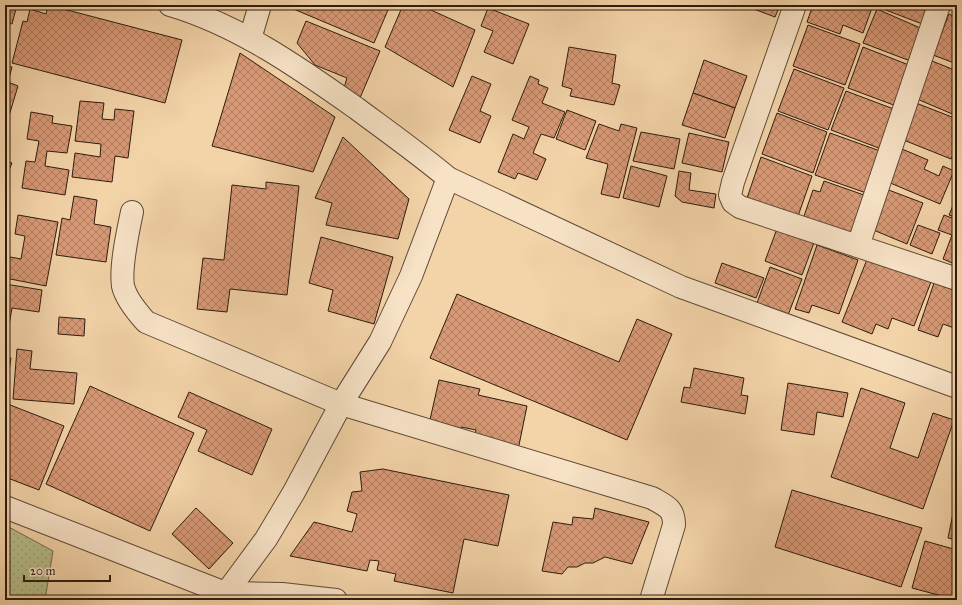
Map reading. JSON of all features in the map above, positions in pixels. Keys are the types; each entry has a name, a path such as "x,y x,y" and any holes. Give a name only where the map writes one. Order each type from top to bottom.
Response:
{"street":[{"path":"170,5 186,10 250,40 300,69 425,158 448,178 681,287 957,386"},
{"path":"250,40 260,5"},
{"path":"795,5 750,131 730,195 734,202 740,207 957,279"},
{"path":"858,246 939,5"},
{"path":"223,597 266,539 294,492 341,404 380,342 411,276 448,178"},
{"path":"132,212 124,253 123,286 135,309 146,322 341,404 652,498 668,506 674,515 674,525 651,600"},
{"path":"5,507 223,597 282,594 336,600"}],"green space":[{"path":"5,525 53,551 45,600 5,600"}],"building":[{"path":"5,5 17,5 12,24 5,22"},
{"path":"48,5 182,40 165,103 12,63 23,21 27,22 30,9 46,14"},
{"path":"284,5 390,5 374,43"},
{"path":"403,5 420,5 475,30 453,87 385,47"},
{"path":"743,5 780,5 775,17"},
{"path":"813,5 873,5 863,33 843,25 840,34 807,22"},
{"path":"885,5 932,5 925,25 883,9"},
{"path":"488,8 529,24 513,64 484,52 493,31 481,26"},
{"path":"877,9 927,31 913,62 863,43"},
{"path":"949,14 957,18 957,64 933,55"},
{"path":"306,21 380,51 360,98 343,91 347,78 315,65 297,43"},
{"path":"808,25 860,44 845,85 793,66"},
{"path":"569,47 616,55 612,83 620,85 614,105 570,96 572,89 562,86"},
{"path":"863,47 914,67 899,107 848,88"},
{"path":"240,53 335,117 313,172 212,146"},
{"path":"704,60 747,76 735,108 693,93"},
{"path":"932,61 957,71 957,116 917,99"},
{"path":"5,65 12,67 8,82 18,86 5,129"},
{"path":"794,69 844,88 828,130 778,111"},
{"path":"472,76 491,84 480,111 491,116 480,143 449,130"},
{"path":"530,76 539,80 538,84 548,88 542,103 565,112 554,138 541,134 533,153 546,159 537,180 518,173 515,179 498,172 513,134 524,139 529,127 512,120"},
{"path":"846,91 899,111 884,150 831,130"},
{"path":"693,93 735,108 725,138 682,125"},
{"path":"80,101 104,103 102,119 114,120 115,109 134,111 128,158 115,156 112,182 72,177 75,153 100,157 101,144 75,141"},
{"path":"916,103 957,119 957,145 951,159 901,139"},
{"path":"567,110 596,121 585,150 556,139"},
{"path":"31,112 53,116 52,123 72,126 67,153 47,151 45,166 69,170 65,195 22,188 26,161 35,162 39,141 27,139"},
{"path":"777,113 827,132 813,173 762,154"},
{"path":"599,124 619,131 621,124 637,128 619,198 601,194 608,164 586,158"},
{"path":"641,132 680,139 674,169 633,161"},
{"path":"689,133 729,142 722,172 682,163"},
{"path":"830,133 883,152 869,194 815,175"},
{"path":"343,137 409,199 398,239 326,225 332,203 315,198"},
{"path":"902,149 928,160 924,169 939,176 943,166 954,171 940,204 888,182"},
{"path":"761,157 812,176 797,219 746,201"},
{"path":"5,160 12,163 5,180"},
{"path":"631,166 667,176 659,207 623,198"},
{"path":"679,171 691,173 689,190 716,194 714,208 682,202 675,196"},
{"path":"824,181 864,195 851,235 803,219 813,190 820,192"},
{"path":"266,182 299,186 287,295 230,289 227,312 197,309 203,258 224,260 232,185 266,189"},
{"path":"886,189 923,203 907,244 871,229"},
{"path":"74,196 97,200 94,224 111,227 106,262 56,255 62,218 70,220"},
{"path":"957,196 957,218 949,215"},
{"path":"18,215 58,222 46,286 5,278 5,256 21,259 25,236 15,234"},
{"path":"944,215 957,220 957,265 943,259 952,235 938,230"},
{"path":"918,225 940,233 932,254 910,245"},
{"path":"778,226 815,240 802,275 765,261"},
{"path":"321,237 393,257 374,324 328,311 333,290 309,283"},
{"path":"817,245 858,260 839,314 812,305 809,313 795,309"},
{"path":"868,257 931,282 914,326 892,318 888,329 876,324 872,334 842,322"},
{"path":"722,263 764,278 756,298 715,283"},
{"path":"770,267 802,279 788,315 757,303"},
{"path":"934,283 957,291 957,329 943,324 938,337 918,330"},
{"path":"5,284 42,290 39,312 12,308 7,337 5,336"},
{"path":"457,294 619,362 637,319 672,334 627,440 430,358"},
{"path":"59,317 85,319 84,336 58,334"},
{"path":"17,349 32,351 30,369 77,373 74,404 13,399"},
{"path":"5,357 11,358 5,399"},
{"path":"694,368 744,378 741,395 748,396 745,414 681,402 684,387 690,388"},
{"path":"439,380 480,389 478,395 527,406 518,450 474,441 476,430 461,427 460,432 429,424"},
{"path":"788,383 848,393 843,417 817,412 814,435 781,430"},
{"path":"90,386 194,433 150,531 46,484"},
{"path":"861,388 905,403 890,448 918,458 933,413 954,420 923,509 831,477"},
{"path":"189,392 272,429 252,475 198,451 207,430 178,417"},
{"path":"5,403 64,426 39,490 5,477"},
{"path":"383,469 509,495 498,546 464,539 453,593 394,581 396,574 377,570 379,561 370,560 367,571 290,556 314,522 352,532 357,514 347,511 352,492 362,491 360,472"},
{"path":"792,490 922,528 901,587 775,547"},
{"path":"957,494 957,540 948,538"},
{"path":"196,508 233,543 209,569 172,534"},
{"path":"595,508 649,522 632,564 605,557 593,563 585,563 577,567 568,567 562,574 542,571 553,522 572,525 573,517 593,519"},
{"path":"925,541 957,550 957,600 912,588"}]}
